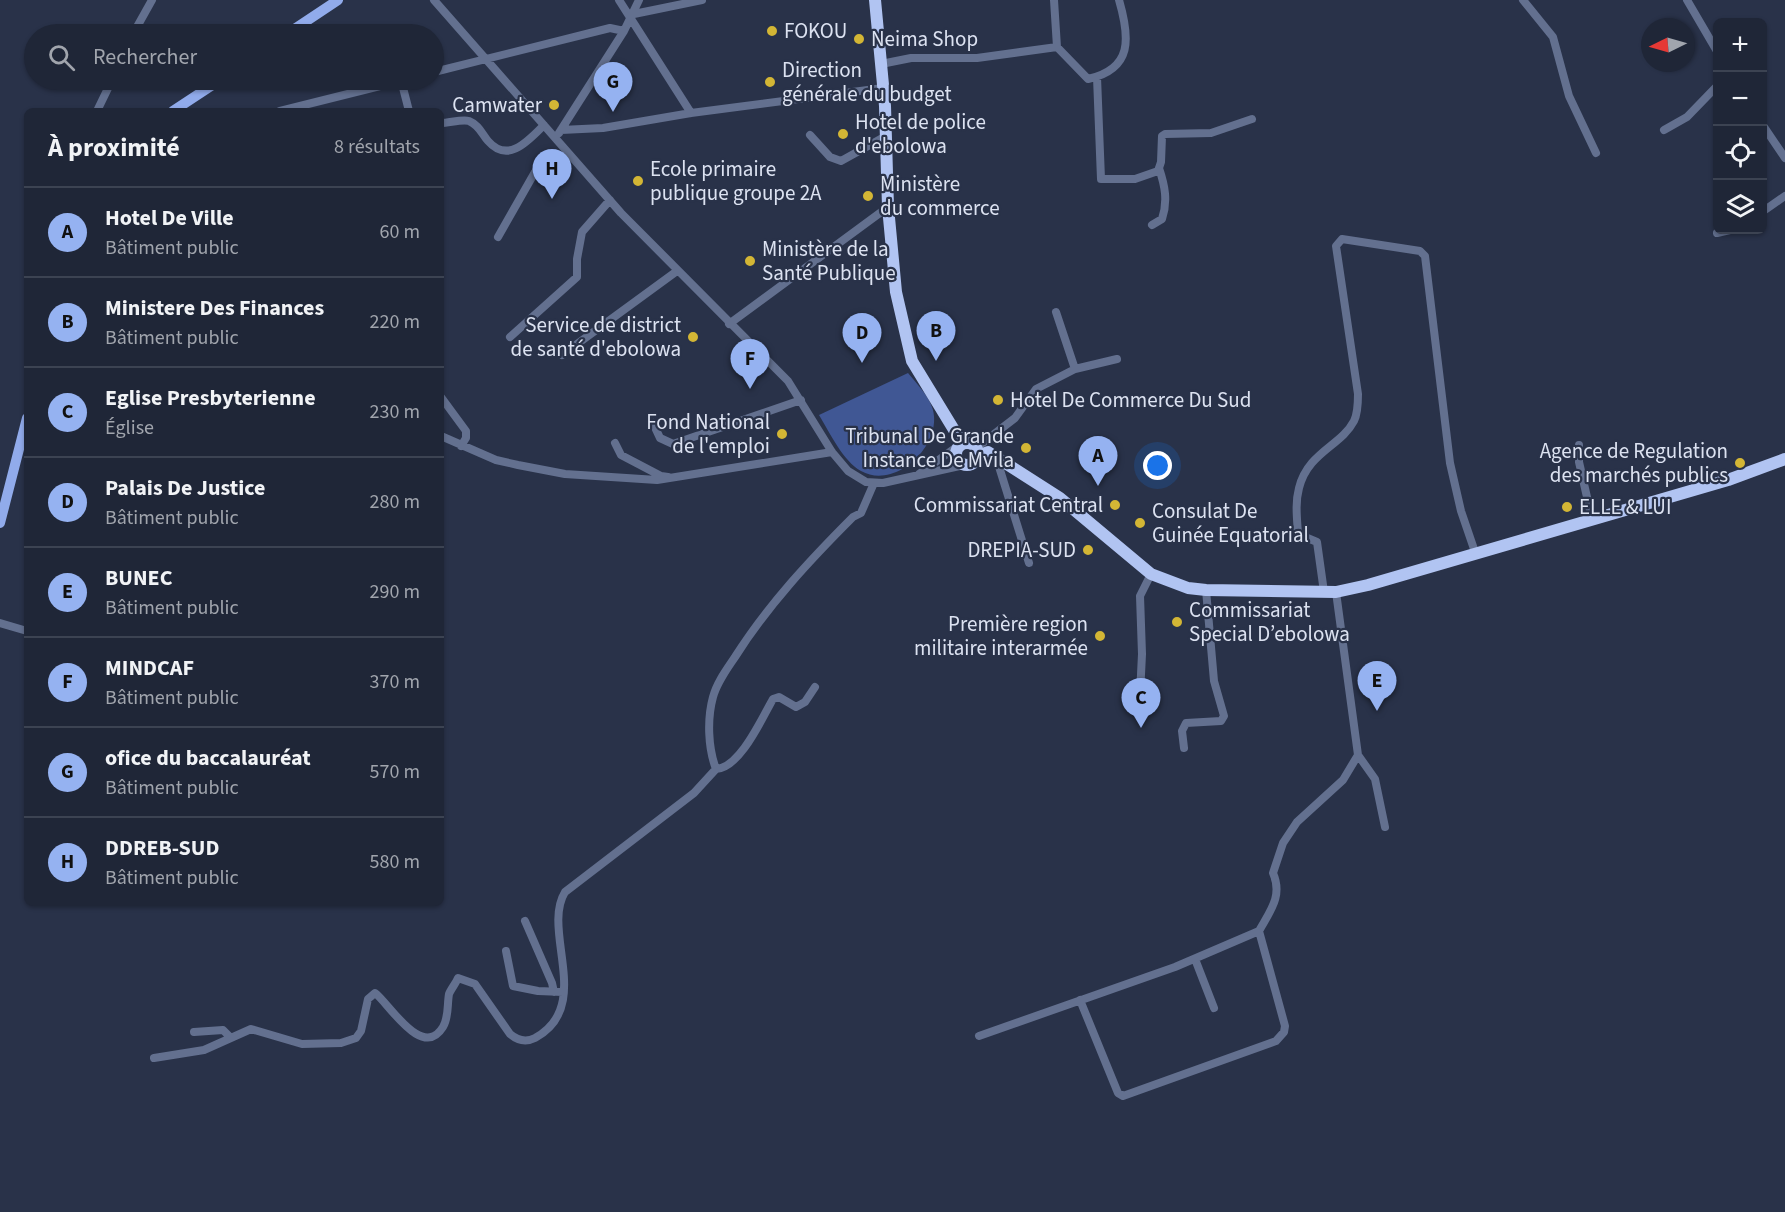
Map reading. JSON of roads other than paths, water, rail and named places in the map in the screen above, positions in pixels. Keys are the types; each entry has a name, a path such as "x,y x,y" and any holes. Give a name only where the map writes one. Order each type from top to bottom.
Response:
{"highway":[{"path":"875,0 883,88 893,270 912,361 960,445 957,459 964,465 973,463 977,452"},
{"path":"960,445 970,443 977,452"},
{"path":"977,452 988,452 1060,498 1151,574 1188,588 1206,590 1330,592 1728,480 1785,459"}],"main road":[{"path":"302,24 338,0"},
{"path":"178,108 205,90"},
{"path":"1,517 24,429"}],"street":[{"path":"139,24 152,0"},
{"path":"435,0 544,125 558,134 569,154 610,200 729,324 788,381 832,452 856,477 874,483 964,465"},
{"path":"619,0 691,113"},
{"path":"558,134 624,31 629,15 639,0"},
{"path":"629,15 702,0"},
{"path":"1054,0 1057,47 1088,79 1113,71 1122,61 1125,49 1119,0"},
{"path":"1522,0 1553,37 1569,96 1596,153"},
{"path":"1687,0 1713,44"},
{"path":"444,69 610,28 624,31"},
{"path":"881,64 911,58 977,58 1057,47"},
{"path":"1097,77 1101,179 1135,179 1159,168"},
{"path":"558,134 691,113 883,88"},
{"path":"98,108 107,90"},
{"path":"292,108 363,90"},
{"path":"405,90 408,108"},
{"path":"1664,130 1687,117 1713,90"},
{"path":"1152,225 1162,219 1166,208 1165,186 1159,168 1162,136 1165,134 1211,133 1252,119"},
{"path":"444,123 468,121 481,130 488,141 506,153 526,143 544,125"},
{"path":"1763,126 1785,158"},
{"path":"810,135 830,157 841,161 886,136"},
{"path":"498,237 535,172 553,168 569,154"},
{"path":"1767,209 1785,196"},
{"path":"510,337 577,277 577,259 582,232 610,200"},
{"path":"729,324 888,207"},
{"path":"1385,828 1375,779 1358,755 1330,592 1317,542 1298,534 1296,501 1299,486 1309,465 1348,430 1358,410 1358,394 1336,246 1341,239 1420,251 1425,256 1450,463 1461,511 1475,552"},
{"path":"562,355 677,271"},
{"path":"1056,312 1075,369"},
{"path":"977,452 1014,418 1036,389 1075,369 1117,359"},
{"path":"652,423 660,438 672,444 801,400"},
{"path":"444,401 466,431 466,438 461,446"},
{"path":"444,438 496,460 565,474 657,480 832,452"},
{"path":"615,442 621,455 661,476 678,477"},
{"path":"919,474 960,445"},
{"path":"1579,445 1579,462 1592,519"},
{"path":"995,457 1029,563"},
{"path":"716,769 711,752 711,716 713,696 720,681 747,637 792,580 853,517 861,513 874,483"},
{"path":"1139,715 1142,654 1140,596 1151,574"},
{"path":"1184,748 1182,731 1186,723 1221,721 1224,716 1214,681 1206,590"},
{"path":"0,623 24,630"},
{"path":"154,1058 204,1050 251,1029 302,1044 341,1043 356,1038 361,1031 368,999 375,993 408,1030 419,1035 432,1036 443,1028 449,1009 449,994 459,978 475,984 510,1034 517,1040 530,1041 547,1031 559,1014 564,992 562,945 558,919 559,902 565,892 694,792 716,769 723,769 744,749 773,699 779,697 796,707 805,702 814,687"},
{"path":"979,1036 1195,959 1259,931 1274,902 1278,886 1273,873 1283,843 1307,812 1343,780 1358,755"},
{"path":"525,921 554,992"},
{"path":"1080,1000 1118,1093 1123,1096 1276,1041 1284,1032 1285,1026 1259,931"},
{"path":"506,951 513,986 564,992"},
{"path":"1195,959 1214,1008"},
{"path":"194,1032 223,1030 231,1038"}],"place":[{"name":"FOKOU","path":"772,31"},
{"name":"Neima Shop","path":"859,39"},
{"name":"Direction générale du budget","path":"770,82"},
{"name":"Camwater","path":"554,105"},
{"name":"ofice du baccalauréat","path":"613,112"},
{"name":"Hotel de police d'ebolowa","path":"843,134"},
{"name":"Ecole primaire publique groupe 2A","path":"638,181"},
{"name":"Ministère du commerce","path":"868,196"},
{"name":"DDREB-SUD","path":"552,199"},
{"name":"Ministère de la Santé Publique","path":"750,261"},
{"name":"Service de district de santé d'ebolowa","path":"693,337"},
{"name":"Ministere Des Finances","path":"936,361"},
{"name":"Palais De Justice","path":"862,363"},
{"name":"MINDCAF","path":"750,389"},
{"name":"Hotel De Commerce Du Sud","path":"998,400"},
{"name":"Fond National de l'emploi","path":"782,434"},
{"name":"Tribunal De Grande Instance De Mvila","path":"1026,448"},
{"name":"Agence de Regulation des marchés publics","path":"1740,463"},
{"name":"Hotel De Ville","path":"1098,486"},
{"name":"Commissariat Central","path":"1115,505"},
{"name":"ELLE & LUI","path":"1567,507"},
{"name":"Consulat De Guinée Equatorial","path":"1140,523"},
{"name":"DREPIA-SUD","path":"1088,550"},
{"name":"Commissariat Special D’ebolowa","path":"1177,622"},
{"name":"Première region militaire interarmée","path":"1100,636"},
{"name":"BUNEC","path":"1377,711"},
{"name":"Eglise Presbyterienne","path":"1141,728"}]}
